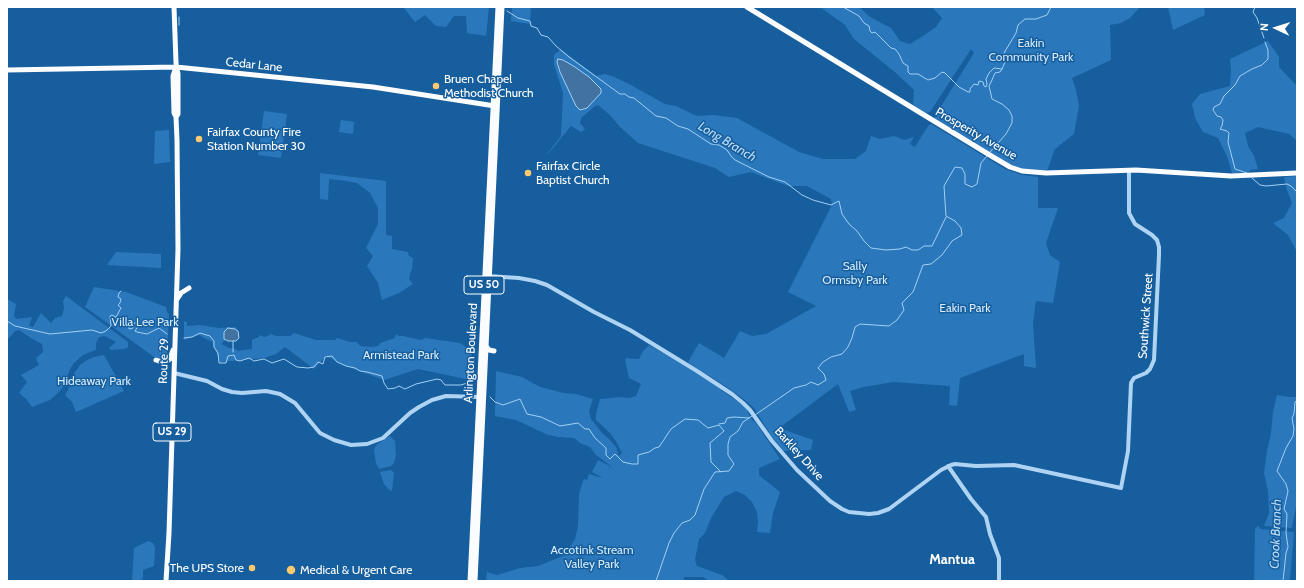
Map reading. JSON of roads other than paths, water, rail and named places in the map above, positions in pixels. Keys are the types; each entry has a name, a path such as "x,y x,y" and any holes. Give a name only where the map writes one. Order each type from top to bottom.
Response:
{"main road":[{"name":"Route 29","path":"166,581 169,533 178,238 176,117 174,113 174,76 176,66 174,7"},
{"name":"Arlington Boulevard","path":"470,581 479,397 487,276 498,7"},
{"name":"Arlington Boulevard","path":"495,106 502,7"},
{"name":"Prosperity Avenue","path":"748,7 984,152 1016,169 1036,173 1129,170 1221,175 1297,173"},
{"name":"Cedar Lane","path":"7,70 176,66 373,87 495,106"},
{"name":"Arlington Boulevard","path":"475,581 486,346 487,276"},
{"path":"176,300 181,293 189,288 181,287 177,279"},
{"path":"156,360 164,362 168,361 172,355 175,344"},
{"path":"486,346 490,350 494,351"}],"street":[{"name":"Southwick Street","path":"948,466 955,464 976,466 1014,465 1121,488 1128,451 1131,383 1134,378 1150,369 1155,358 1159,255 1159,247 1156,240 1152,235 1135,224 1129,213 1129,170"},
{"name":"Barkley Drive","path":"487,276 529,279 553,288 594,312 630,330 732,394 750,410 772,441 797,470 830,501 842,509 852,513 872,514 889,509 948,466"},
{"path":"174,373 206,381 232,392 266,392 280,394 295,403 320,433 334,440 351,445 367,444 383,438 410,413 432,400 451,396 479,397"},
{"path":"948,466 968,495 986,517 990,534 999,558 999,581"}],"waterway":[{"path":"843,7 859,16 864,23 869,26 872,33 875,32 891,48 895,49 903,63 908,66 908,72 910,74 918,74 928,80 935,78 942,72 945,73 959,87 970,92 970,89 974,84 978,85 979,81 983,82 984,86 986,87 986,79 994,68 1002,69"},
{"path":"990,152 1006,134 1012,123 1012,116 1009,110 1002,104 992,99 989,86 995,73 1000,72 1002,69 1005,62 1004,53 1016,33 1018,25 1025,19 1036,19 1047,15 1051,7"},
{"name":"Crook Branch","path":"1255,7 1253,12 1257,18 1264,38"},
{"name":"Long Branch","path":"507,11 518,18 530,21 531,26 537,28 541,35 548,37 569,57 620,94 625,94 634,98 656,116 666,118 678,126 688,129 711,144 719,145 727,150 735,160 769,177 785,182 802,195 831,205 839,201 842,214 871,248 886,250 906,247 912,250 918,250 924,246 932,246 946,217"},
{"path":"179,17 179,25"},
{"name":"Crook Branch","path":"1247,173 1235,169 1228,142 1229,133 1220,129 1223,120 1221,117 1217,116 1213,110 1214,107 1220,104 1224,96 1235,85 1240,76 1262,65 1268,59 1268,50 1265,42"},
{"path":"755,415 794,388 811,382 818,385 826,380 824,374 818,368 823,362 831,357 842,354 848,347 855,327 860,324 889,326 897,320 904,310 902,303 913,292 923,265 931,264 942,255 952,241 962,235 961,228 955,221 946,216 944,186 955,167 962,168 965,174 965,184 972,187 977,184 981,163 987,156"},
{"name":"Crook Branch","path":"1252,178 1260,185 1266,186 1287,184 1297,192"},
{"path":"116,317 121,308 118,305 121,299 118,297 121,291"},
{"path":"7,321 15,326 50,334 92,330 101,333 106,331 111,326 110,316 112,315 128,322 129,329 133,328 134,323 136,323 138,326 135,331 137,332 147,334 159,328 167,334"},
{"path":"184,338 192,337 200,333 210,336 214,341 214,347 218,353 219,363 226,363 228,356 234,355 236,360 240,361 249,358 254,361 264,359 272,363 284,359 297,367 308,368 314,367 318,362 323,364 325,357 332,356 337,362 346,366 382,376 388,389 399,386 405,389 416,384 437,379 441,380 445,385 461,385 470,382"},
{"path":"233,341 233,352"},
{"path":"490,397 495,402 503,405 520,399 527,414 541,417 560,426 578,423 585,429 589,429 595,438 606,448 606,455 610,459 615,454 623,462 632,464 638,464 638,455 659,447 671,429 685,419 698,420 708,428 719,425 724,431 710,443 711,462 721,472"},
{"name":"Crook Branch","path":"1283,581 1288,547 1286,533 1287,514 1284,509 1288,491 1286,484 1277,471 1286,448 1293,436 1294,429 1292,418 1294,414 1295,402 1297,400"},
{"path":"655,581 674,533 682,523 690,520 695,515 704,489 715,472 729,471 734,464 728,455 728,444 730,437 738,431 743,422 752,416"},
{"path":"719,424 725,423 727,418 749,418"}],"place":[{"name":"Bruen Chapel Methodist Church","path":"436,86"},
{"name":"Fairfax County Fire Station Number 30","path":"199,139"},
{"name":"Fairfax Circle Baptist Church","path":"528,173"},
{"name":"The UPS Store","path":"252,568"},
{"name":"Medical & Urgent Care","path":"291,570"}],"district":[{"name":"Mantua","path":"952,560"}],"park label":[{"name":"Eakin Community Park","path":"1031,50"},
{"name":"Sally Ormsby Park","path":"855,273"},
{"name":"Eakin Park","path":"965,308"},
{"name":"Villa Lee Park","path":"145,322"},
{"name":"Armistead Park","path":"401,355"},
{"name":"Hideaway Park","path":"94,381"},
{"name":"Accotink Stream Valley Park","path":"592,557"}]}
